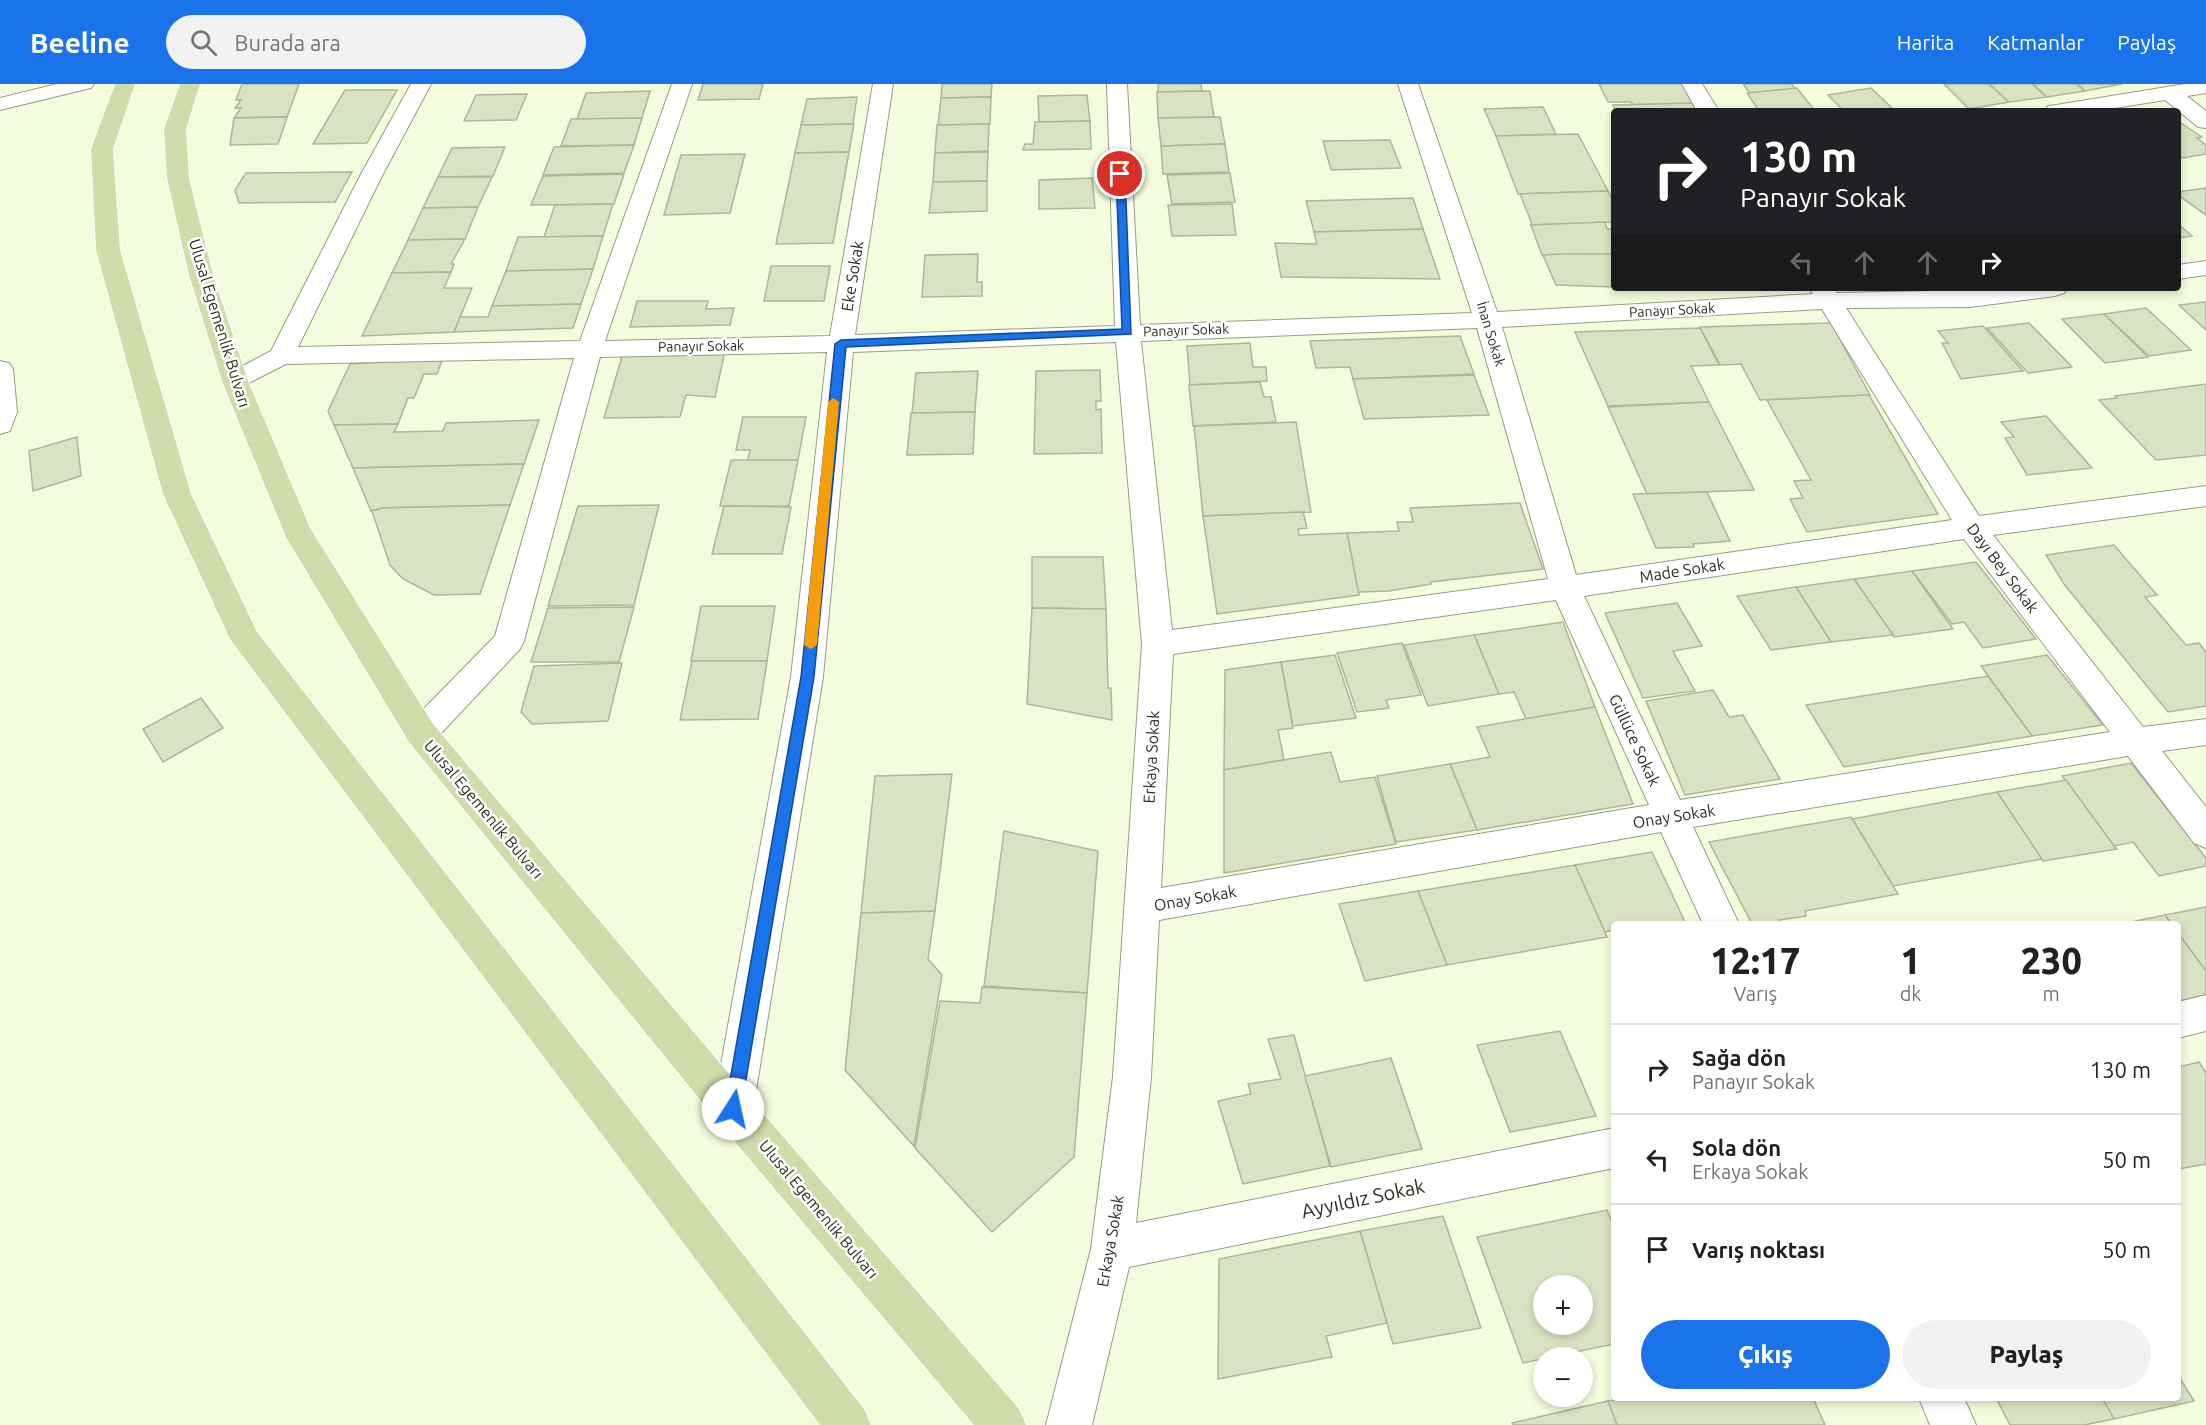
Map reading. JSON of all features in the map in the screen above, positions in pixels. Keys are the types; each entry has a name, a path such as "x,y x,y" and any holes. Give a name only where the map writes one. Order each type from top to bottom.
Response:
{"main road":[{"path":"125,84 102,149 108,250 177,494 245,639 848,1425"},
{"name":"Ulusal Egemenlik Bulvarı","path":"190,84 176,129 178,178 201,275 235,381 296,530 421,733 733,1109 1003,1425"}],"street":[{"path":"0,104 84,84"},
{"path":"235,381 281,356 371,176 421,84"},
{"path":"421,733 509,641 590,348 682,84"},
{"name":"Eke Sokak","path":"733,1109 807,677 841,344 883,84"},
{"name":"Erkaya Sokak","path":"1069,1425 1112,1249 1132,1077 1158,644 1128,332 1117,84"},
{"name":"İnan Sokak","path":"1408,84 1487,320 1565,588"},
{"path":"1692,84 1706,108"},
{"path":"2075,108 2206,87"},
{"path":"2169,93 2206,122"},
{"path":"2181,272 2206,268"},
{"name":"Panayır Sokak","path":"281,356 841,344 1487,320 1825,295 1970,299 2032,291"},
{"name":"Dayı Bey Sokak","path":"1825,295 1971,527 2206,833"},
{"path":"0,369 4,412 0,425"},
{"name":"Made Sokak","path":"1158,644 1565,588 1971,527 2206,496"},
{"name":"Güllüce Sokak","path":"1565,588 1719,921"},
{"name":"Onay Sokak","path":"1143,907 1671,816 2135,741 2206,732"},
{"path":"2181,1019 2206,1013"},
{"name":"Ayyıldız Sokak","path":"1112,1249 1611,1149"},
{"path":"1942,1401 1953,1425"}],"building":[{"path":"242,84 299,84 287,117 234,118 241,108 235,108 241,100 236,100"},
{"path":"703,84 763,84 759,99 698,100"},
{"path":"942,84 992,84 991,97 941,98"},
{"path":"1158,84 1201,84 1202,91 1158,92"},
{"path":"1599,84 1684,84 1695,103 1633,105 1631,102 1608,102"},
{"path":"1743,84 1792,84 1795,89 1750,93"},
{"path":"1944,84 1989,84 2009,102 1975,108 1968,108"},
{"path":"1989,84 2032,84 2047,97 2009,102"},
{"path":"2033,84 2077,84 2085,91 2047,97"},
{"path":"2077,84 2122,84 2085,91"},
{"path":"1797,88 1813,108 1757,108 1747,93"},
{"path":"1871,88 1892,108 1841,108 1828,95"},
{"path":"345,90 397,90 367,143 313,144"},
{"path":"650,91 642,118 577,119 586,93"},
{"path":"1210,91 1214,117 1158,118 1157,92"},
{"path":"527,94 516,120 464,121 476,95"},
{"path":"1087,95 1090,121 1039,122 1038,96"},
{"path":"857,97 853,124 801,125 807,99"},
{"path":"991,97 990,124 938,125 941,98"},
{"path":"1695,103 1698,108 1614,108 1613,105"},
{"path":"1543,107 1556,134 1496,136 1484,109"},
{"path":"287,117 278,144 230,145 234,118"},
{"path":"1220,117 1225,144 1161,146 1158,118"},
{"path":"642,118 634,145 561,146 571,119"},
{"path":"1090,121 1091,149 1023,150 1025,144 1033,144 1035,122"},
{"path":"2181,123 2202,137 2197,138 2206,145 2206,154 2181,157"},
{"path":"854,124 849,152 795,153 801,125"},
{"path":"989,124 988,151 935,153 937,125"},
{"path":"1578,134 1608,191 1518,194 1496,136"},
{"path":"1390,140 1401,168 1331,170 1323,141"},
{"path":"1225,144 1229,172 1163,174 1161,146"},
{"path":"634,145 624,173 543,175 554,147"},
{"path":"505,147 493,176 438,177 452,148"},
{"path":"849,152 833,243 776,244 795,153"},
{"path":"988,152 987,181 933,182 935,153"},
{"path":"745,154 730,213 664,215 681,155"},
{"path":"352,172 335,202 239,203 235,190 246,173"},
{"path":"1230,173 1235,202 1172,204 1167,175"},
{"path":"624,174 614,204 531,205 543,176"},
{"path":"438,177 492,177 478,207 423,208"},
{"path":"1092,178 1095,208 1039,209 1039,180"},
{"path":"987,181 987,211 929,213 933,182"},
{"path":"2206,188 2206,215 2181,197 2181,192"},
{"path":"1608,191 1611,196 1611,222 1531,225 1520,194"},
{"path":"1413,198 1423,229 1314,232 1306,201"},
{"path":"613,204 603,236 544,237 555,205"},
{"path":"1232,204 1236,235 1172,236 1168,205"},
{"path":"478,207 465,239 408,240 423,208"},
{"path":"1605,222 1607,229 1611,229 1611,254 1542,255 1531,225"},
{"path":"2181,227 2192,236 2181,238"},
{"path":"1423,229 1440,279 1281,277 1275,243 1317,244 1314,232"},
{"path":"603,236 593,269 506,271 518,237"},
{"path":"465,239 451,264 454,264 451,272 392,273 408,240"},
{"path":"978,254 977,282 982,282 982,296 922,297 925,255"},
{"path":"1611,254 1611,287 1556,285 1543,255"},
{"path":"771,266 830,266 824,301 764,301"},
{"path":"593,269 581,304 492,306 506,271"},
{"path":"451,272 444,288 472,288 454,332 362,336 392,273"},
{"path":"637,301 708,301 706,309 734,308 730,325 630,327"},
{"path":"2206,302 2206,330 2179,305"},
{"path":"581,304 573,328 454,332 460,317 488,317 492,306"},
{"path":"2146,308 2191,350 2149,356 2104,314"},
{"path":"2104,314 2148,357 2105,363 2062,319"},
{"path":"1831,323 1870,395 1760,400 1741,364 1720,365 1700,327"},
{"path":"2029,323 2072,367 2028,373 1987,328"},
{"path":"1983,326 2023,371 1961,379 1942,343 1948,343 1938,331"},
{"path":"1700,328 1719,365 1691,366 1709,402 1608,406 1575,332"},
{"path":"1460,336 1474,374 1353,379 1350,367 1316,368 1310,341"},
{"path":"1250,343 1253,367 1266,367 1267,381 1190,385 1187,346"},
{"path":"725,351 715,397 686,395 680,417 604,418 623,353"},
{"path":"443,358 437,374 424,374 414,398 408,398 398,424 334,425 328,411 350,364"},
{"path":"1100,370 1101,401 1096,401 1096,410 1101,409 1102,453 1034,454 1036,371"},
{"path":"978,371 975,412 912,413 916,373"},
{"path":"1474,375 1489,415 1364,419 1353,379"},
{"path":"1260,382 1264,397 1271,397 1276,422 1193,426 1189,385"},
{"path":"2206,384 2206,455 2156,460 2099,400 2117,398 2115,396"},
{"path":"1869,395 1938,514 1807,532 1790,499 1803,498 1794,481 1811,480 1767,400"},
{"path":"1709,402 1754,490 1647,494 1608,407"},
{"path":"975,412 973,454 907,455 911,413"},
{"path":"2046,416 2092,468 2027,475 2005,438 2014,437 2001,422"},
{"path":"743,417 806,417 798,460 748,460 750,450 736,450"},
{"path":"539,420 524,464 353,468 334,425 398,424 394,432 443,431 446,423"},
{"path":"1296,422 1311,512 1203,516 1194,426"},
{"path":"77,437 81,476 33,491 29,451"},
{"path":"731,460 798,460 789,506 720,506"},
{"path":"524,464 510,505 382,508 371,511 353,468"},
{"path":"1707,492 1730,541 1693,544 1694,547 1656,548 1633,494"},
{"path":"1520,503 1543,569 1431,582 1431,584 1389,591 1358,592 1347,533 1399,531 1397,522 1413,522 1410,508"},
{"path":"510,505 480,594 434,595 403,579 390,565 372,511 382,508"},
{"path":"659,505 634,605 548,606 578,506"},
{"path":"724,506 791,507 782,554 712,554"},
{"path":"1303,512 1307,528 1298,529 1299,535 1347,533 1359,595 1217,614 1203,516"},
{"path":"2114,545 2157,595 2145,597 2186,645 2199,643 2206,652 2206,706 2168,712 2064,584 2046,555"},
{"path":"1032,557 1103,557 1106,609 1032,608"},
{"path":"1976,562 2036,639 1983,648 1964,622 1952,624 1912,571"},
{"path":"1912,571 1953,629 1894,637 1854,579"},
{"path":"1854,579 1893,635 1831,642 1796,587"},
{"path":"1796,587 1831,642 1771,650 1737,596"},
{"path":"1677,603 1702,646 1673,651 1695,691 1643,698 1605,613"},
{"path":"701,606 775,606 767,661 691,661"},
{"path":"634,607 619,662 531,662 548,608"},
{"path":"1032,608 1106,609 1108,688 1111,688 1112,720 1027,704"},
{"path":"1563,622 1595,707 1526,719 1514,692 1499,694 1474,635"},
{"path":"1474,635 1499,694 1428,706 1404,645"},
{"path":"1402,643 1421,695 1386,700 1389,708 1357,712 1337,653"},
{"path":"1335,655 1356,718 1293,726 1281,662"},
{"path":"2047,655 2103,725 2032,736 1981,666"},
{"path":"692,661 767,661 758,719 680,720"},
{"path":"1281,662 1293,728 1278,730 1284,760 1224,770 1225,670"},
{"path":"622,663 608,721 532,724 521,712 534,666"},
{"path":"1988,676 2032,736 1844,767 1806,705"},
{"path":"1713,690 1729,717 1743,715 1780,779 1685,795 1646,701"},
{"path":"201,698 223,728 163,762 143,729"},
{"path":"1595,707 1633,804 1477,830 1450,764 1490,757 1477,727"},
{"path":"1331,752 1340,782 1375,777 1396,844 1224,873 1224,770"},
{"path":"2131,763 2206,858 2206,866 2159,876 2133,842 2114,846 2062,776"},
{"path":"1450,764 1477,830 1396,842 1377,776"},
{"path":"952,774 935,911 861,913 875,776"},
{"path":"2066,780 2117,849 2043,861 1997,792"},
{"path":"1997,792 2042,859 1893,886 1852,819"},
{"path":"1851,817 1898,894 1805,911 1806,916 1780,921 1750,921 1709,842"},
{"path":"1004,831 1098,851 1087,993 984,986"},
{"path":"1652,852 1685,921 1611,921 1611,931 1605,932 1575,865"},
{"path":"1575,865 1607,937 1447,965 1418,891"},
{"path":"1418,891 1447,965 1365,981 1339,904"},
{"path":"2206,907 2206,971 2181,937 2181,921 2169,921 2165,915"},
{"path":"935,911 928,959 942,975 914,1146 845,1070 861,913"},
{"path":"2165,915 2169,921 2136,921"},
{"path":"2181,937 2206,971 2206,995 2181,1000"},
{"path":"982,987 1087,993 1074,1157 992,1232 915,1148 940,1001 980,1003"},
{"path":"1560,1031 1596,1116 1510,1132 1477,1045"},
{"path":"1294,1035 1330,1166 1243,1184 1218,1101 1251,1094 1248,1084 1281,1079 1268,1039"},
{"path":"1391,1058 1422,1149 1331,1167 1305,1076"},
{"path":"2199,1062 2206,1073 2206,1164 2181,1168 2181,1066"},
{"path":"1607,1210 1611,1220 1611,1345 1593,1348 1533,1347 1533,1361 1523,1363 1477,1237"},
{"path":"1443,1216 1481,1328 1393,1344 1360,1231"},
{"path":"1360,1231 1387,1323 1326,1336 1332,1357 1218,1379 1219,1259"},
{"path":"2181,1380 2194,1401 2114,1419 2104,1401 2181,1401"},
{"path":"1608,1401 1814,1401 1825,1425 1617,1425"},
{"path":"1608,1401 1617,1425 1513,1425 1512,1423 1582,1407 1593,1407 1593,1404"},
{"path":"1998,1401 2104,1401 2114,1419 2084,1425 2010,1425"}],"slow traffic":[{"path":"811,645 833,402"}],"route":[{"path":"733,1109 807,677 841,344 1128,332 1120,174"}]}
